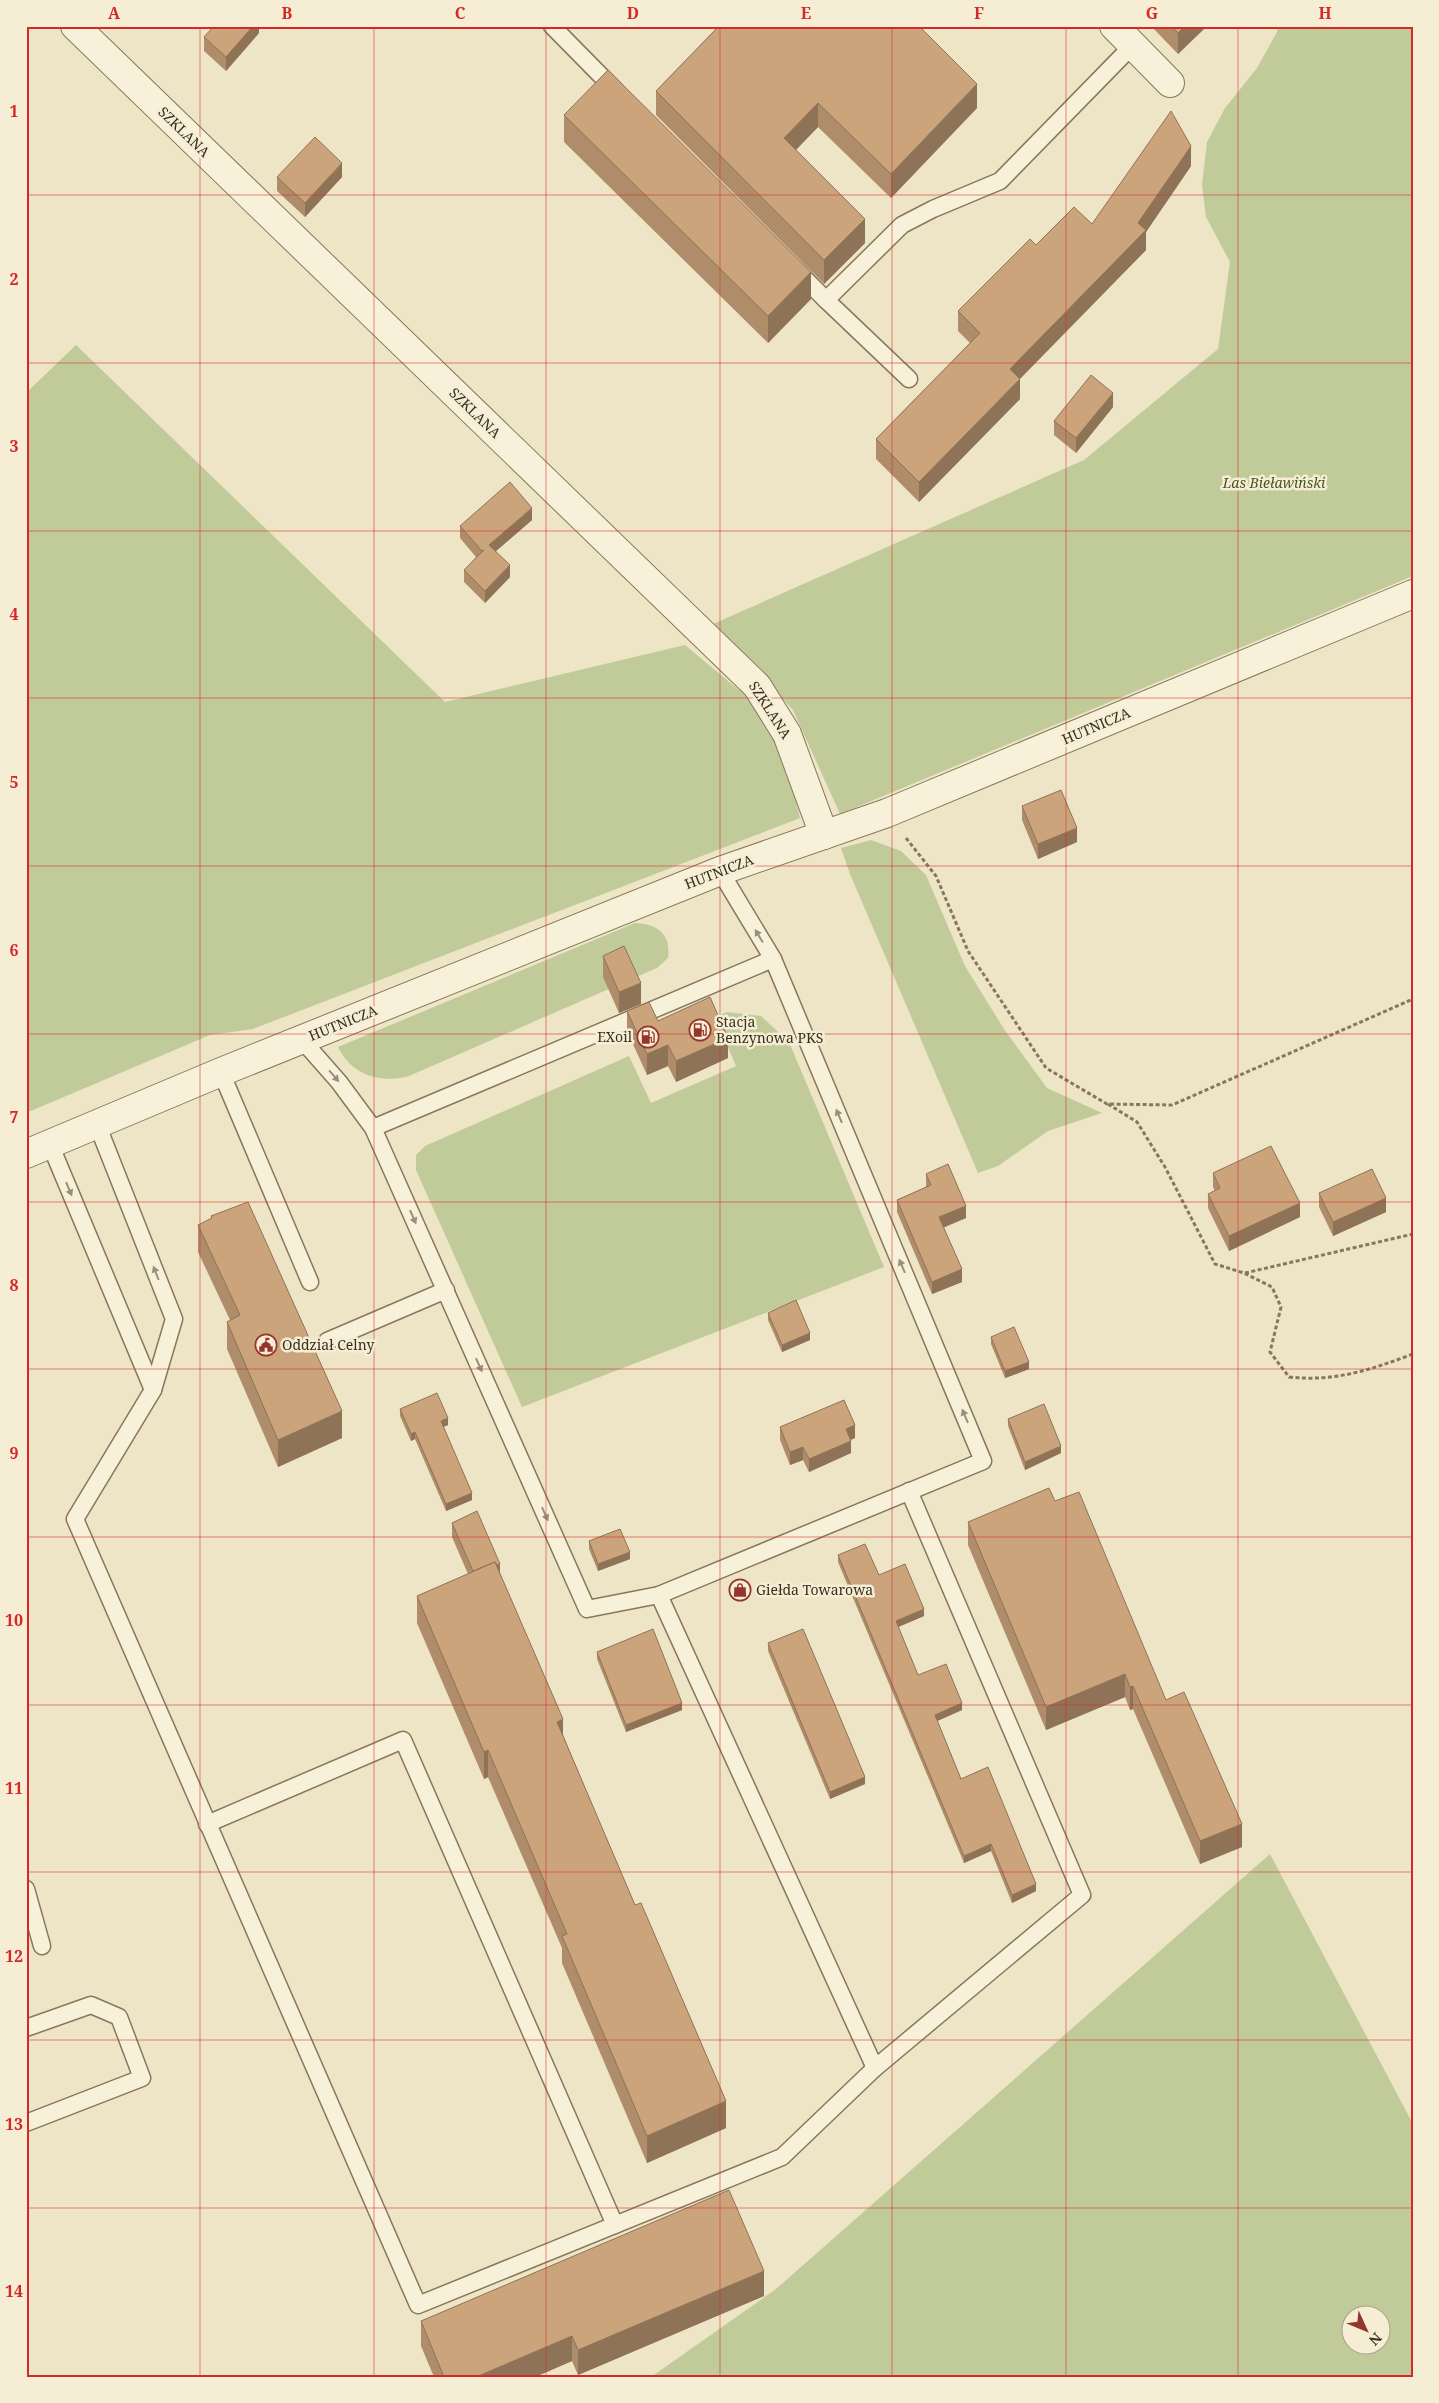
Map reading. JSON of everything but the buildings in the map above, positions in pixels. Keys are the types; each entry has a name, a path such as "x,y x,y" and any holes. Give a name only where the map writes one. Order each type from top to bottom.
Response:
{"street":[{"name":"SZKLANA","path":"75,26 757,686 788,734 824,835"},
{"path":"1114,26 1170,83"},
{"name":"HUTNICZA","path":"38,1149 221,1072 720,871 887,813 1413,594"}],"lane":[{"path":"552,26 629,104"},
{"path":"826,300 902,225 933,209 1000,181 1133,45"},
{"path":"784,258 908,379"},
{"path":"302,1040 339,1082 373,1128 587,1609 659,1596 984,1461 773,959 720,871"},
{"path":"373,1128 773,959"},
{"path":"221,1072 310,1282"},
{"path":"97,1124 174,1319 153,1390 75,1519 418,2305 782,2156 875,2068 1082,1894 909,1492"},
{"path":"38,1149 130,1334 153,1390"},
{"path":"327,1340 446,1290"},
{"path":"659,1596 875,2068"},
{"path":"207,1824 403,1740 615,2225"},
{"path":"26,1889 42,1946"},
{"path":"26,2028 91,2005 110,2013 119,2017 142,2078 26,2123"}],"path":[{"path":"887,813 936,876 968,951 1046,1068 1137,1122 1165,1167 1215,1264 1244,1273 1272,1286 1281,1307 1270,1352 1289,1377 1312,1379 1345,1377 1413,1354"},
{"path":"1107,1104 1172,1105 1413,999"},
{"path":"1244,1273 1413,1234"}],"green space":[{"name":"Las Bieławiński","path":"1278,26 1413,26 1413,576 840,814 793,710 713,624 1084,460 1218,349 1230,262 1206,217 1202,185 1207,142 1225,108 1257,68 1277,32"},
{"path":"76,345 445,702 685,645 758,706 789,772 800,818 253,1029 210,1035 26,1113 26,393"},
{"path":"871,840 901,851 926,875 965,966 1004,1029 1047,1088 1102,1113 1048,1131 998,1166 978,1173 850,874 841,848"},
{"path":"635,923 650,925 665,936 668,958 657,968 409,1076 388,1079 368,1075 359,1071 351,1064 338,1047"},
{"path":"727,1012 761,1016 789,1042 884,1267 522,1407 416,1170 416,1155 425,1146 629,1056 651,1103 736,1066 715,1017"},
{"path":"1270,1854 1413,2124 1413,2377 651,2377 776,2289"}],"place":[{"name":"Stacja Benzynowa PKS","path":"700,1030"},
{"name":"EXoil","path":"648,1037"},
{"name":"Oddział Celny","path":"266,1345"},
{"name":"Giełda Towarowa","path":"740,1590"}]}
